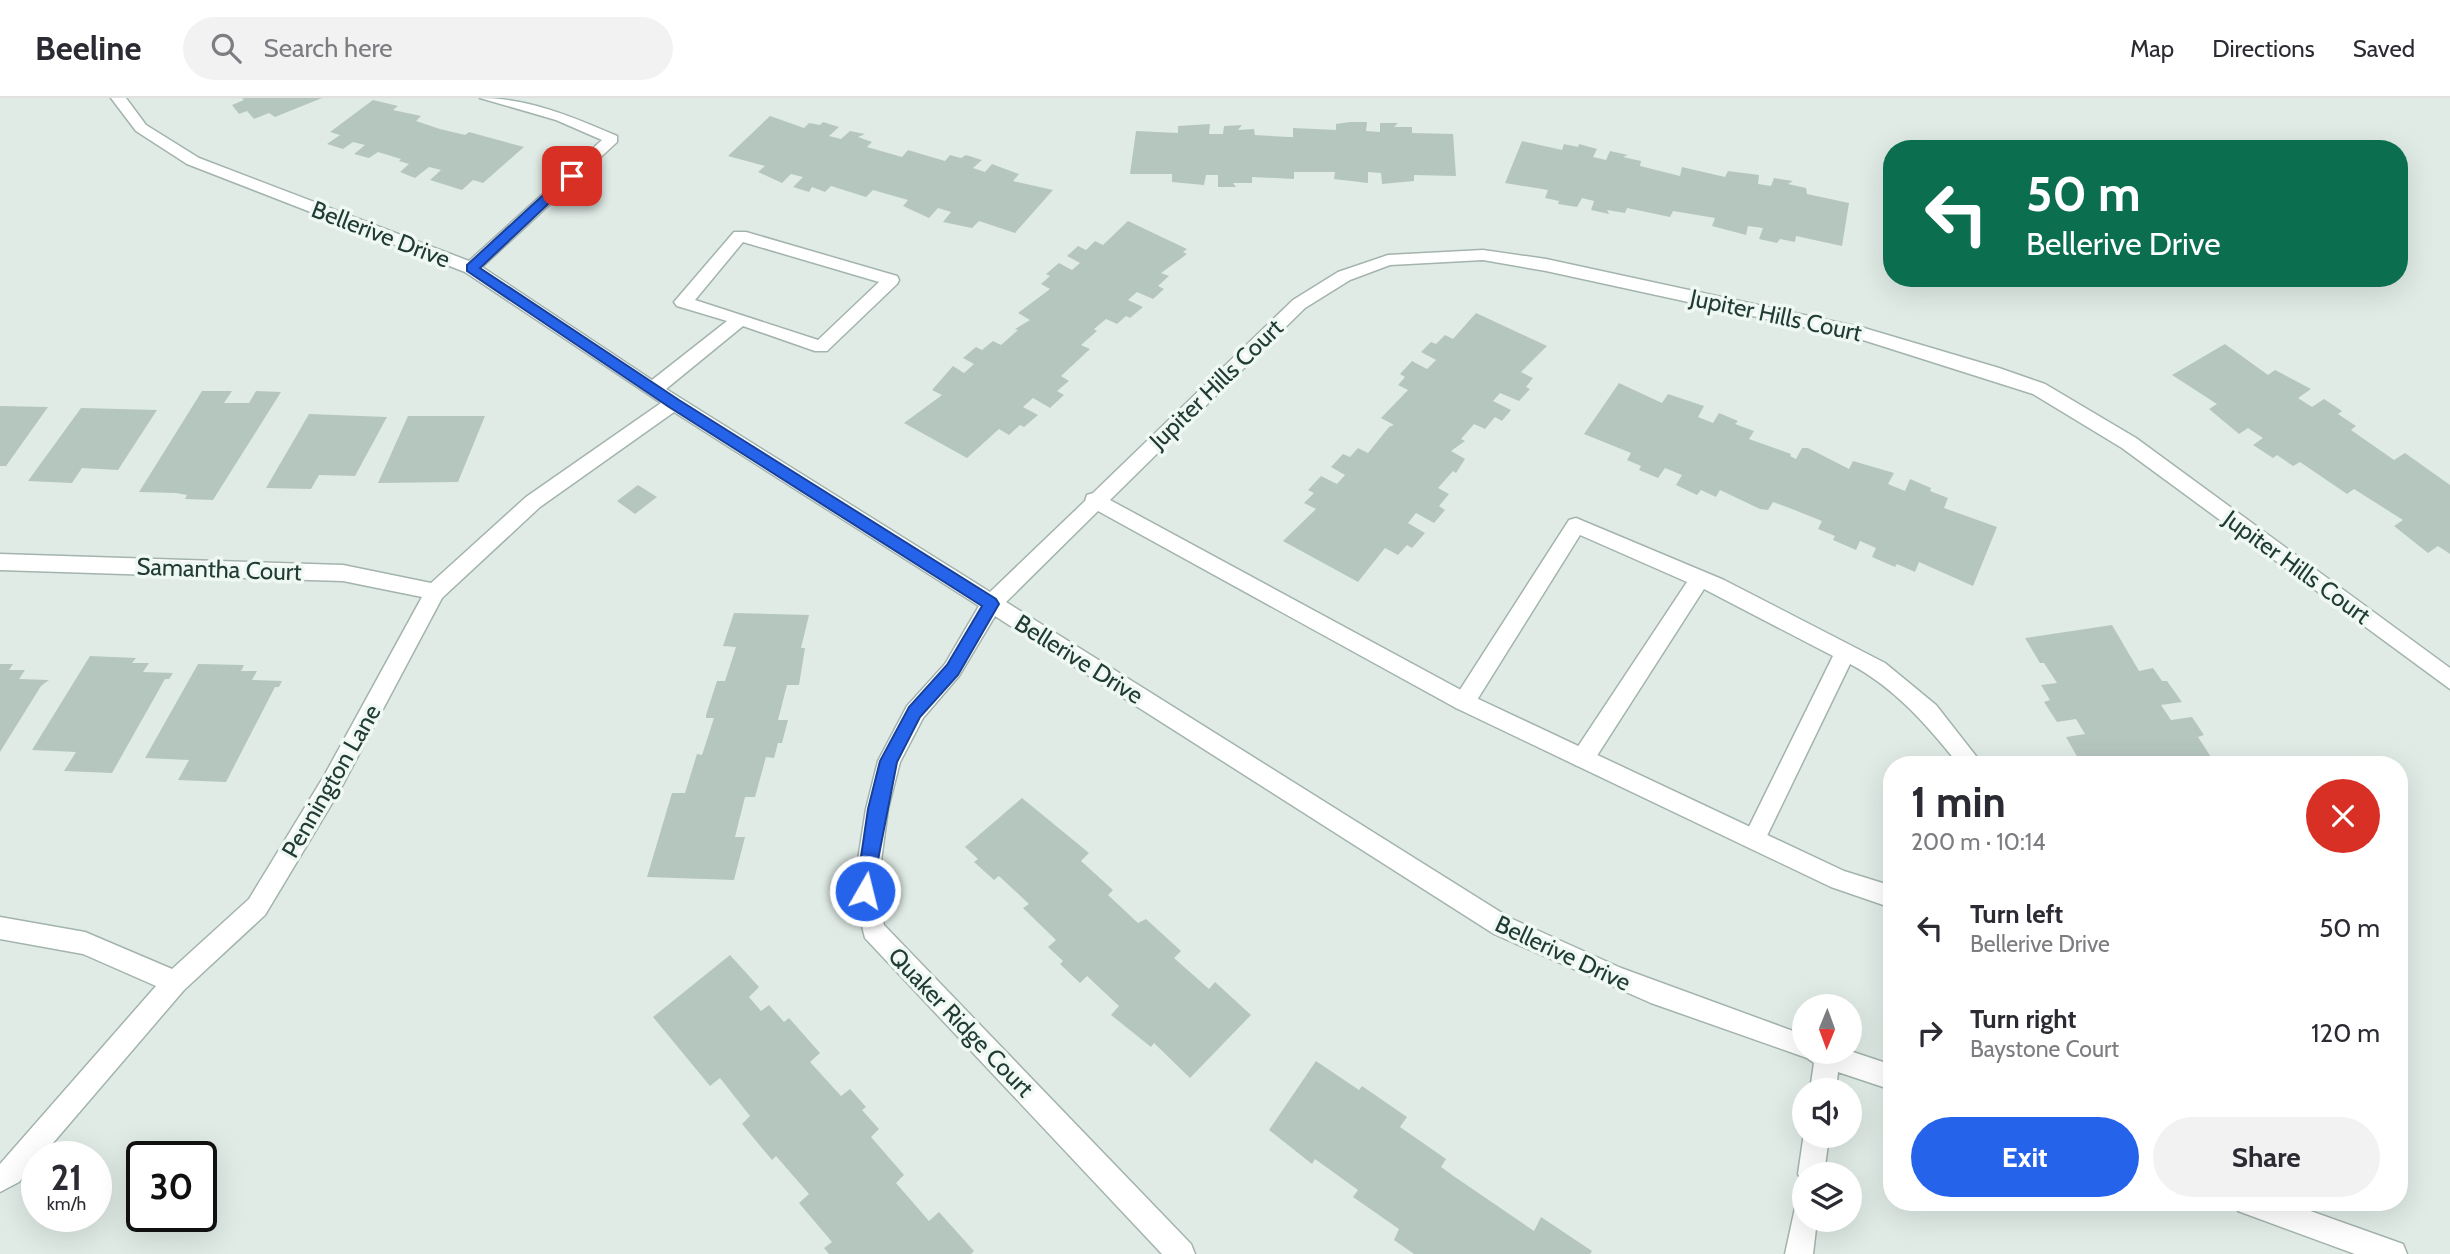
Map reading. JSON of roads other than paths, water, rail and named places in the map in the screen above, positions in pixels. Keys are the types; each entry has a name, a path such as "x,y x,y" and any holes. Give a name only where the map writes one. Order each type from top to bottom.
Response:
{"street":[{"name":"Bellerive Drive","path":"118,98 141,128 193,161 471,268 674,403 1502,926 1559,956 1641,989 1792,1043"},
{"path":"471,268 612,139 561,117 487,98"},
{"path":"740,236 891,280 821,346 741,319 683,302 740,236"},
{"name":"Jupiter Hills Court","path":"991,604 1094,500 1299,304 1344,276 1388,260 1438,255 1483,256 1546,265 1864,334 2039,389 2129,443 2450,680"},
{"path":"653,389 741,319"},
{"name":"Pennington Lane","path":"0,1179 9,1173 175,982 257,907 332,783 435,592 533,502 674,403"},
{"path":"1094,500 1464,702 1839,880 1883,894"},
{"path":"1464,702 1576,525 1700,578 1878,669 1928,711 1965,756"},
{"name":"Samantha Court","path":"0,562 343,573 435,592"},
{"path":"1583,758 1700,578"},
{"name":"Quaker Ridge Court","path":"991,604 952,670 915,712 889,761 877,809 865,891 873,930 1181,1254"},
{"path":"1754,839 1845,652"},
{"path":"0,928 85,943 175,982"},
{"path":"1852,1064 1883,1075"},
{"path":"2272,1211 2393,1254"},
{"path":"1799,1254 1802,1232"}]}
